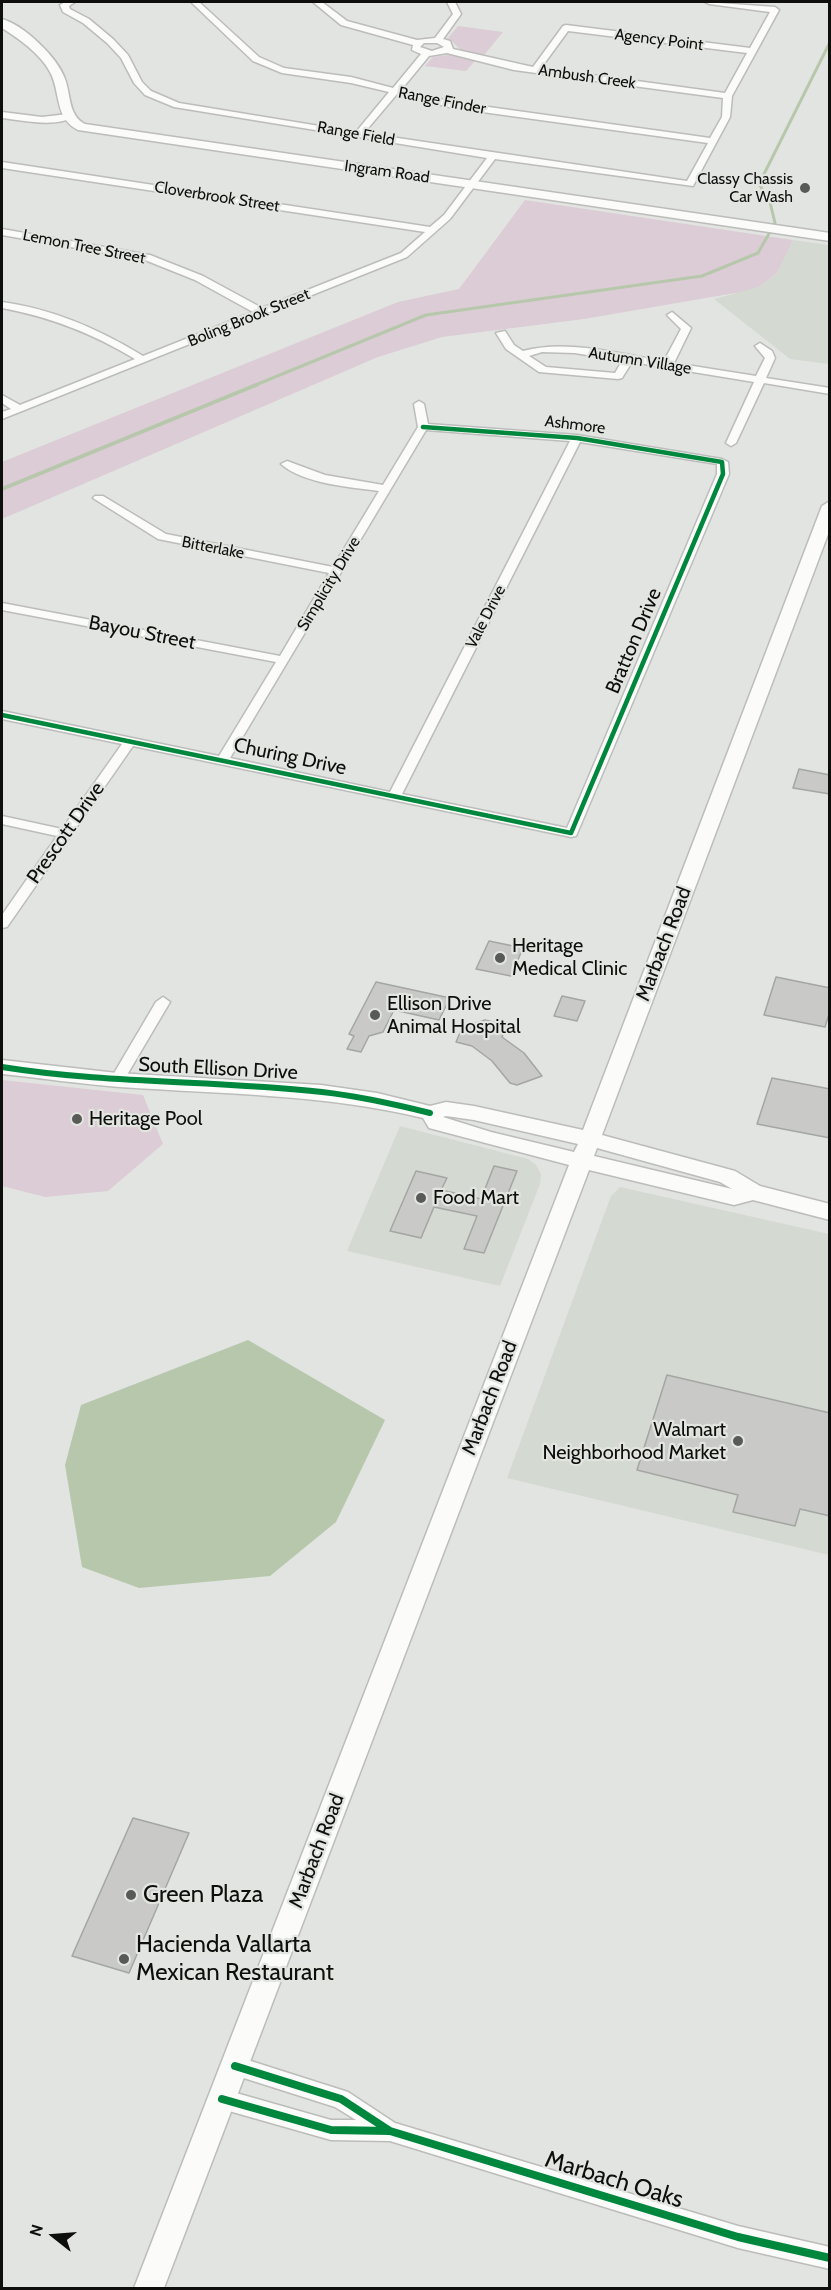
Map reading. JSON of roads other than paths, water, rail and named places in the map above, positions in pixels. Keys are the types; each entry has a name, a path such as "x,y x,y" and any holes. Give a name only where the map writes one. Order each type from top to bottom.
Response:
{"street":[{"name":"Range Finder","path":"195,2 256,59 268,65 300,73 351,80 453,105 714,141"},
{"path":"317,2 344,23 417,43 438,40 449,45 447,50 427,53 417,50 415,45 417,43"},
{"path":"438,40 457,14 452,2"},
{"path":"709,2 775,10 728,96 728,112 714,141"},
{"name":"Range Field","path":"67,3 66,10 92,25 125,57 138,83 148,93 162,100 196,109 493,156 690,184 714,141"},
{"path":"2,23 27,40 49,62 61,81 68,117 42,120 2,115"},
{"name":"Agency Point","path":"535,70 566,28 753,51"},
{"name":"Ambush Creek","path":"447,50 535,70 728,96"},
{"path":"358,135 427,53"},
{"name":"Ingram Road","path":"68,117 74,123 91,129 830,237"},
{"name":"Boling Brook Street","path":"2,416 404,255 447,218 493,156"},
{"name":"Cloverbrook Street","path":"2,165 432,230"},
{"name":"Lemon Tree Street","path":"2,232 147,257 199,278 263,313"},
{"path":"2,305 73,321 103,335 143,360"},
{"path":"667,366 686,328 672,315"},
{"path":"501,333 510,347 548,371 618,376 628,360"},
{"path":"731,443 770,358 760,346"},
{"name":"Autumn Village","path":"520,355 532,350 558,349 590,352 628,360 830,391"},
{"path":"2,398 18,409"},
{"path":"419,404 423,428"},
{"name":"Ashmore","path":"423,428 578,438 722,462"},
{"name":"Simplicity Drive","path":"223,760 423,428"},
{"name":"Vale Drive","path":"394,795 578,438"},
{"name":"Bratton Drive","path":"571,833 723,474 722,462"},
{"path":"287,464 316,477 386,489"},
{"name":"Bitterlake","path":"99,498 162,537 336,571"},
{"name":"Marbach Road","path":"149,2289 737,755 830,506"},
{"name":"Bayou Street","path":"2,606 283,660"},
{"name":"Churing Drive","path":"2,715 571,833"},
{"name":"Prescott Drive","path":"2,924 130,742"},
{"path":"2,820 65,834"},
{"path":"117,1080 163,1002"},
{"name":"South Ellison Drive","path":"2,1067 117,1080 321,1092 377,1100 430,1113 446,1109 498,1118 734,1197 753,1192 830,1212"},
{"name":"South Ellison Drive","path":"430,1113 436,1123 491,1139 585,1149"},
{"path":"491,1139 498,1118"},
{"name":"Marbach Oaks","path":"235,2066 341,2099 390,2131"},
{"name":"Marbach Oaks","path":"222,2099 331,2130 390,2131 738,2237 830,2258"}],"waterway":[{"path":"253,386 426,315 702,276 758,253 775,223 770,202 759,184 830,42"},
{"path":"2,489 256,385"}],"place":[{"name":"Classy Chassis Car Wash","path":"805,188"},
{"name":"Heritage Medical Clinic","path":"500,958"},
{"name":"Ellison Drive Animal Hospital","path":"375,1015"},
{"name":"Heritage Pool","path":"77,1119"},
{"name":"Food Mart","path":"421,1198"},
{"name":"Walmart Neighborhood Market","path":"738,1441"},
{"name":"Green Plaza","path":"131,1895"},
{"name":"Hacienda Vallarta Mexican Restaurant","path":"124,1959"}]}
